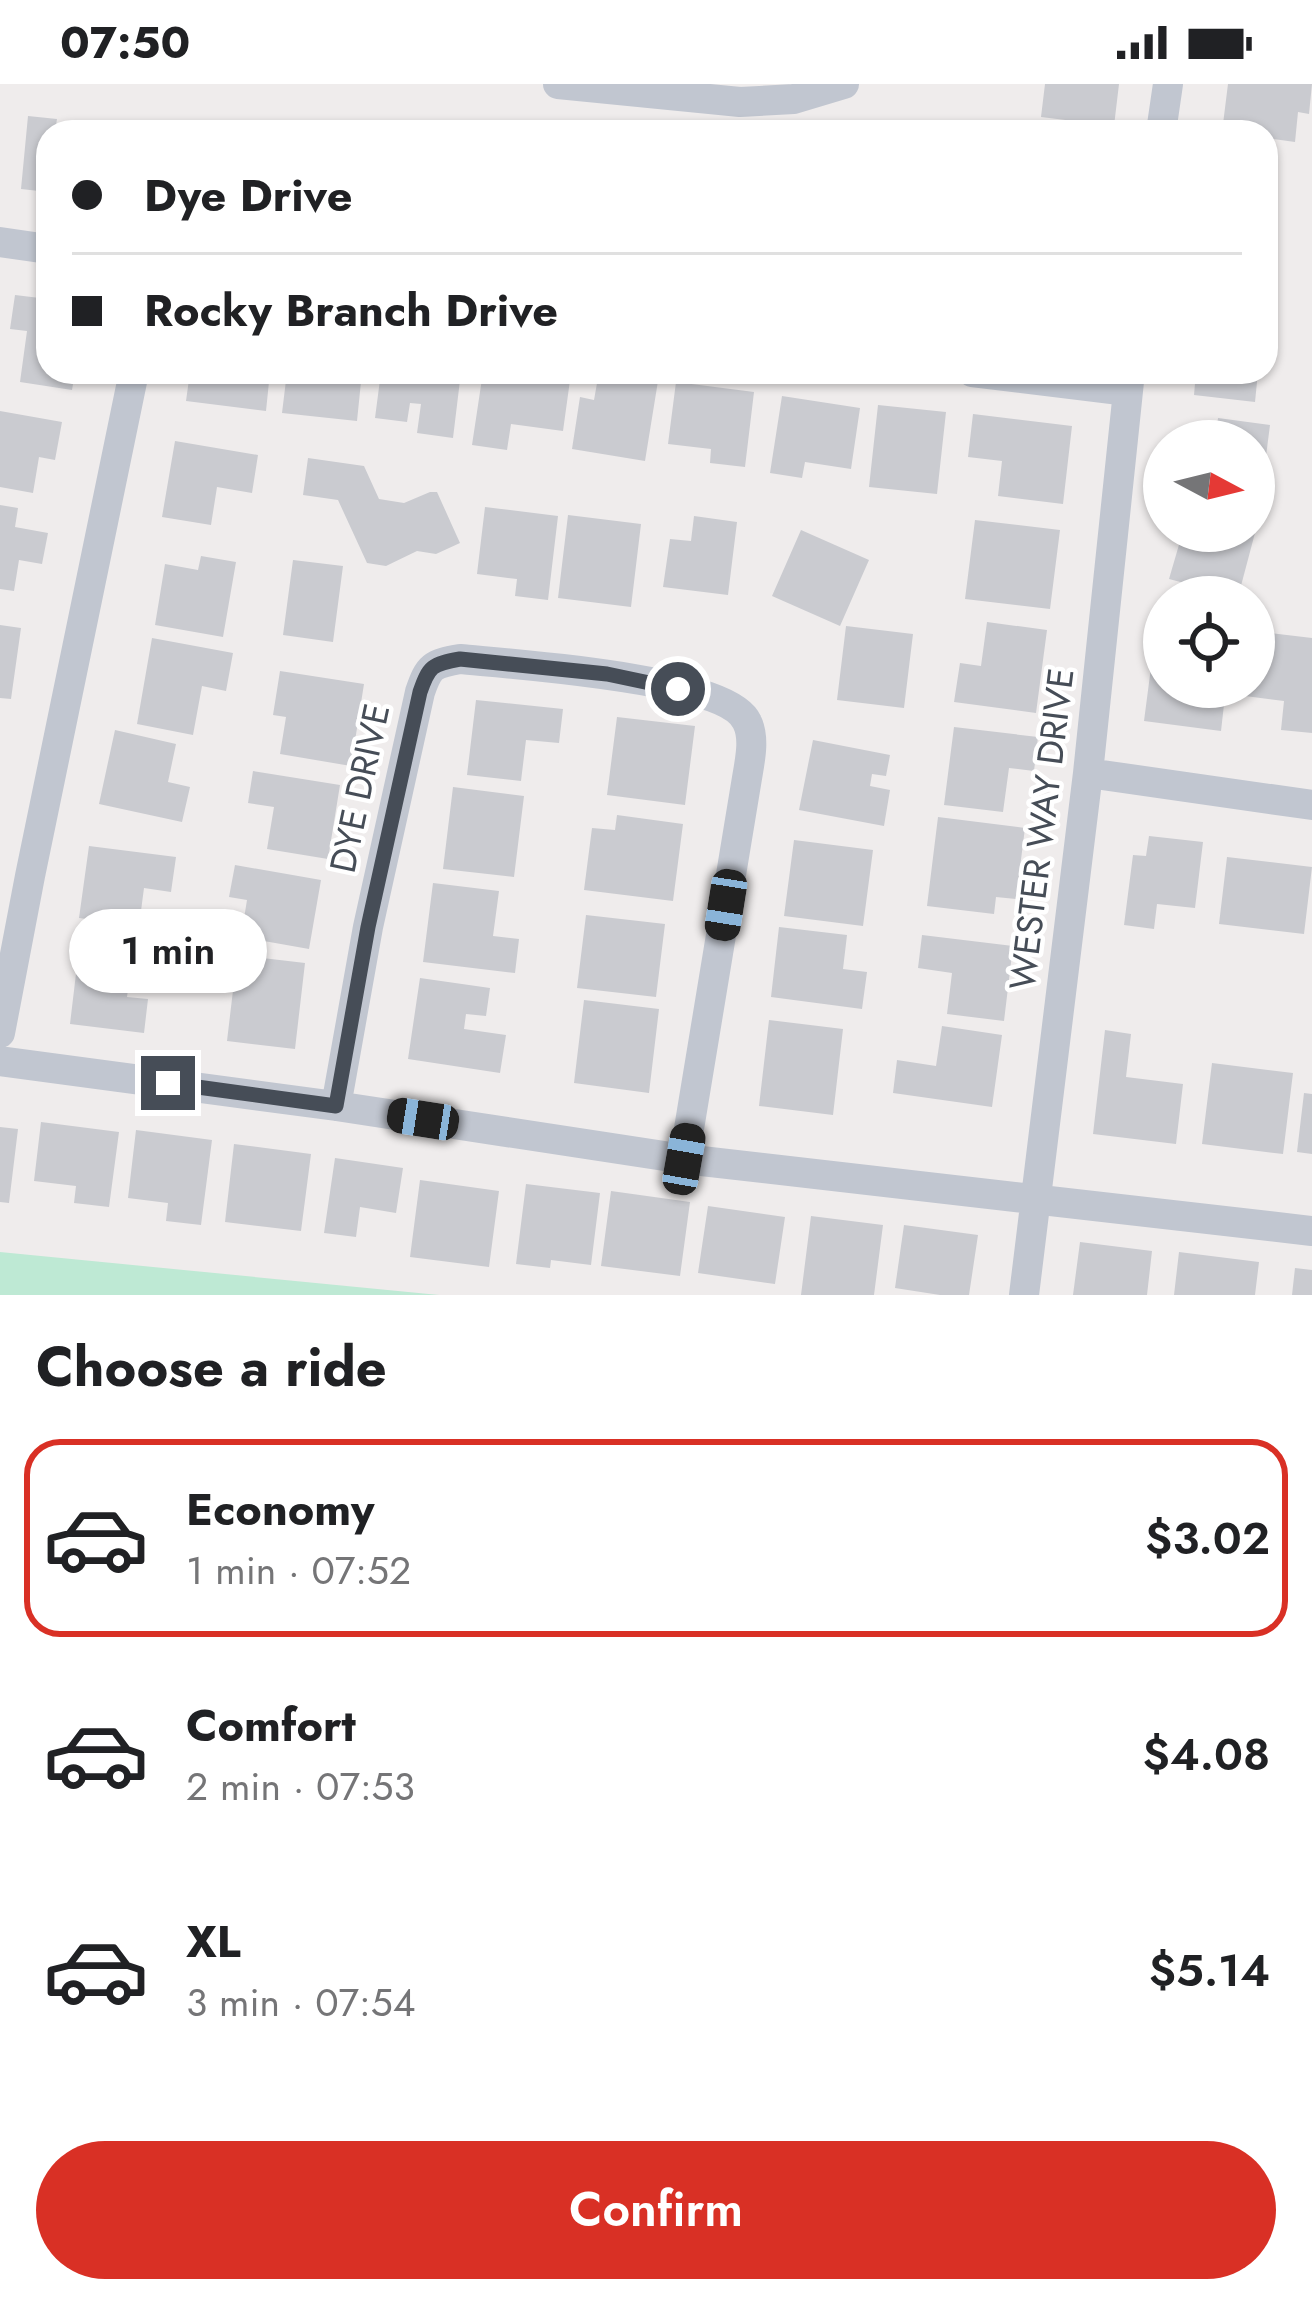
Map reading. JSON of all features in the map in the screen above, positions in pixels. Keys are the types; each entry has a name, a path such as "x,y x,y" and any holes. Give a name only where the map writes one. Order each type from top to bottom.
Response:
{"street":[{"path":"558,84 740,102 794,99 844,84"},
{"path":"1163,120 1168,84"},
{"path":"0,242 36,247"},
{"path":"0,1033 132,384"},
{"name":"WESTER WAY DRIVE","path":"1024,1295 1088,773 1129,384"},
{"name":"DYE DRIVE","path":"336,1106 368,927 428,670 440,662 460,659 607,674 714,697 732,705 749,725 747,778 684,1159"},
{"path":"1088,773 1312,805"},
{"path":"0,1060 684,1159 1312,1231"}],"green space":[{"path":"0,1252 439,1295 0,1295"}],"building":[{"path":"1045,84 1119,84 1115,120 1041,117"},
{"path":"1228,84 1312,84 1309,114 1298,112 1295,142 1278,140 1278,120 1224,120"},
{"path":"28,116 57,119 36,120 36,191 21,189"},
{"path":"15,295 36,298 36,384 73,384 72,390 20,382 27,331 10,329"},
{"path":"188,384 269,384 266,411 186,401"},
{"path":"286,384 361,384 357,421 282,413"},
{"path":"379,384 460,384 453,438 417,433 421,404 410,403 407,422 375,418"},
{"path":"481,384 569,384 563,431 511,424 507,450 472,445"},
{"path":"597,384 658,384 645,461 572,449 580,397 594,400"},
{"path":"676,384 754,392 745,467 710,463 711,449 668,444"},
{"path":"1195,384 1257,384 1255,402 1194,395"},
{"path":"782,396 860,408 851,469 805,462 802,478 770,473"},
{"path":"878,405 946,412 937,494 869,487"},
{"path":"0,411 62,422 55,460 39,457 33,493 0,487"},
{"path":"973,414 1072,426 1063,504 998,496 1002,461 968,457"},
{"path":"175,441 258,455 252,493 217,487 211,525 162,517"},
{"path":"308,458 364,466 379,499 404,503 437,492 460,543 436,554 417,551 386,566 367,563 338,500 303,495"},
{"path":"0,505 18,508 15,527 48,533 42,564 19,560 14,591 0,589"},
{"path":"485,507 558,516 548,600 515,596 517,579 477,574"},
{"path":"568,515 641,524 631,607 558,598"},
{"path":"694,516 737,522 728,595 663,587 670,539 691,541"},
{"path":"975,520 1060,530 1050,609 965,599"},
{"path":"801,530 869,560 840,626 772,596"},
{"path":"1177,552 1250,552 1244,576 1170,576"},
{"path":"201,556 236,562 223,637 155,625 165,564 198,570"},
{"path":"293,560 343,566 333,642 283,635"},
{"path":"987,622 1047,630 1036,713 954,702 960,663 981,666"},
{"path":"0,625 21,628 11,699 0,698"},
{"path":"846,626 913,634 904,708 837,700"},
{"path":"1275,634 1312,638 1312,733 1281,730 1284,701 1275,700"},
{"path":"152,638 233,653 226,691 202,686 193,735 137,724"},
{"path":"280,671 364,684 351,766 280,754 286,717 273,715"},
{"path":"476,700 563,709 559,743 526,740 521,781 467,775"},
{"path":"1146,708 1224,708 1221,731 1144,721"},
{"path":"617,717 695,726 685,805 607,795"},
{"path":"954,727 1038,737 1034,771 1009,768 1003,812 944,805"},
{"path":"115,730 176,744 168,782 190,787 182,822 99,804"},
{"path":"813,740 890,755 886,776 872,774 870,786 890,790 884,826 799,810"},
{"path":"253,771 340,785 328,859 267,849 274,807 248,803"},
{"path":"453,787 524,796 514,877 443,869"},
{"path":"617,815 683,824 673,901 584,890 592,828 615,830"},
{"path":"938,817 1025,828 1016,899 996,897 994,914 927,906"},
{"path":"1149,836 1203,842 1195,908 1157,904 1154,929 1124,925 1133,855 1146,856"},
{"path":"794,840 873,850 863,926 784,916"},
{"path":"89,846 176,857 171,892 144,888 139,926 79,918"},
{"path":"1227,857 1312,867 1304,934 1219,924"},
{"path":"235,865 321,880 309,949 241,937 247,900 229,897"},
{"path":"433,883 499,891 493,936 519,939 515,973 423,962"},
{"path":"586,915 665,924 656,997 577,988"},
{"path":"779,927 847,935 843,969 867,972 862,1009 771,997"},
{"path":"81,932 145,939 141,969 131,968 127,997 148,999 144,1033 70,1024"},
{"path":"922,935 1013,946 1004,1021 947,1014 952,973 918,968"},
{"path":"230,954 305,963 295,1049 227,1041 234,982 227,982"},
{"path":"420,978 490,988 486,1016 466,1014 464,1029 506,1035 500,1073 408,1059"},
{"path":"584,1000 659,1009 649,1093 574,1083"},
{"path":"769,1020 843,1029 833,1115 759,1106"},
{"path":"942,1026 1002,1035 992,1107 893,1093 897,1060 936,1066"},
{"path":"1105,1030 1131,1034 1126,1077 1183,1084 1176,1144 1093,1134"},
{"path":"1212,1063 1293,1073 1283,1154 1202,1144"},
{"path":"1304,1093 1312,1094 1312,1154 1297,1152"},
{"path":"41,1122 119,1132 109,1207 74,1203 76,1186 34,1181"},
{"path":"0,1127 18,1129 9,1203 0,1202"},
{"path":"136,1130 212,1140 201,1225 166,1221 168,1203 128,1198"},
{"path":"234,1144 311,1154 301,1231 225,1222"},
{"path":"335,1158 403,1168 396,1213 360,1207 356,1237 324,1233"},
{"path":"420,1180 499,1191 489,1267 410,1257"},
{"path":"526,1184 600,1193 591,1265 551,1260 550,1268 516,1264"},
{"path":"611,1191 690,1202 680,1276 601,1266"},
{"path":"708,1206 785,1217 775,1284 698,1273"},
{"path":"811,1216 883,1225 874,1295 801,1295"},
{"path":"904,1225 978,1235 969,1295 895,1288"},
{"path":"1080,1242 1152,1251 1147,1295 1073,1295"},
{"path":"1179,1252 1259,1262 1255,1295 1174,1295"},
{"path":"1295,1268 1312,1270 1312,1295 1292,1295"}],"route":[{"path":"168,1083 336,1106 368,927 428,670 440,662 460,659 607,674 678,689"}]}
